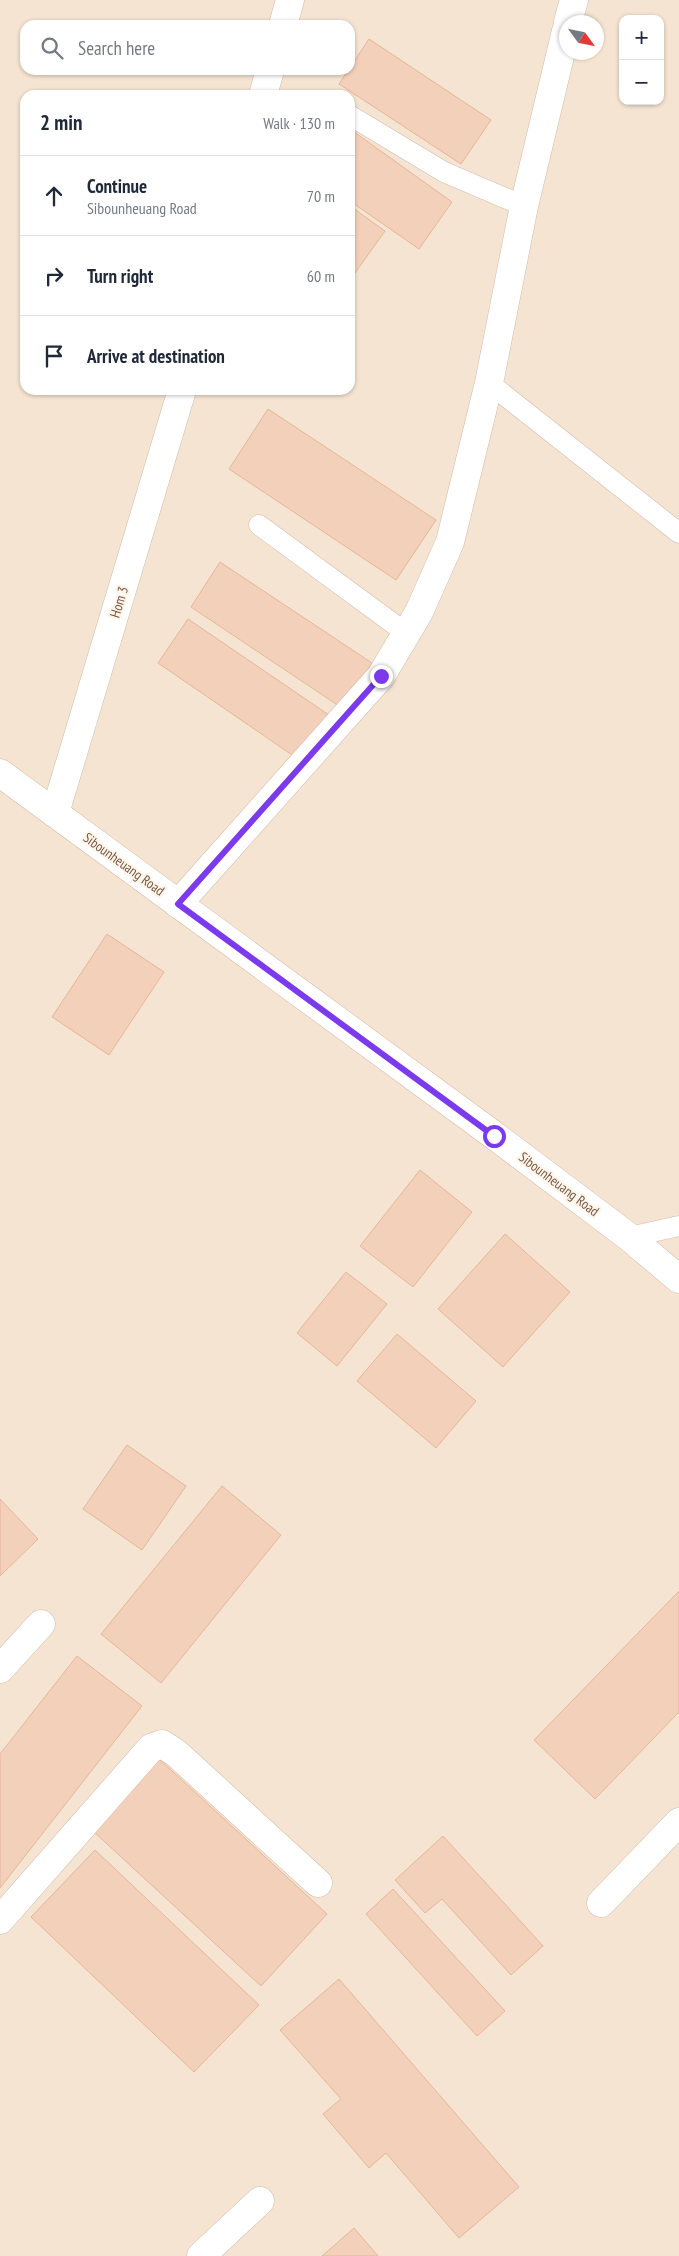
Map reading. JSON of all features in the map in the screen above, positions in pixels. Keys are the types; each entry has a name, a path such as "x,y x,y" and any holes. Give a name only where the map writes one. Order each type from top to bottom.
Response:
{"street":[{"path":"284,20 290,0"},
{"path":"570,15 574,0"},
{"path":"178,904 381,676 420,612 450,542 489,383 524,206 559,60"},
{"path":"264,90 269,75"},
{"name":"Hom 3","path":"55,813 180,395"},
{"name":"Sibounheuang Road","path":"0,773 629,1237 679,1279"},
{"path":"0,1669 41,1624"},
{"path":"0,1920 151,1748 162,1744 176,1753 318,1883"},
{"path":"601,1903 679,1822"},
{"path":"201,2256 260,2201"}],"lane":[{"path":"355,118 444,172 524,206"},
{"path":"489,383 679,533"},
{"path":"258,525 406,633"},
{"path":"629,1237 679,1226"}],"shaded area":[{"path":"0,0 679,0 679,2256 0,2256"}],"building":[{"path":"369,39 491,120 461,164 355,94 355,90 348,90 339,84 345,75 355,75 355,60"},
{"path":"355,133 452,202 419,249 355,204"},
{"path":"355,210 385,231 355,273"},
{"path":"268,409 436,520 396,580 229,469"},
{"path":"220,562 372,663 342,708 191,607"},
{"path":"188,619 329,715 298,759 158,663"},
{"path":"107,934 164,972 109,1055 52,1017"},
{"path":"420,1170 472,1212 413,1287 360,1246"},
{"path":"505,1234 570,1292 503,1367 438,1309"},
{"path":"346,1272 387,1304 337,1366 297,1333"},
{"path":"397,1334 476,1401 436,1448 357,1381"},
{"path":"127,1445 186,1486 142,1550 83,1509"},
{"path":"222,1486 281,1535 161,1683 101,1634"},
{"path":"0,1499 38,1539 0,1576"},
{"path":"679,1591 679,1712 595,1799 534,1740"},
{"path":"77,1656 142,1706 0,1888 0,1754"},
{"path":"159,1759 327,1914 261,1986 93,1831"},
{"path":"443,1836 543,1946 511,1975 442,1899 425,1913 395,1880"},
{"path":"95,1850 259,2005 194,2072 31,1917"},
{"path":"393,1889 505,2011 477,2036 366,1914"},
{"path":"339,1979 519,2187 459,2238 386,2153 369,2168 323,2114 341,2099 280,2030"},
{"path":"354,2228 378,2256 322,2256"}],"route":[{"path":"381,676 178,904 494,1136"}]}
